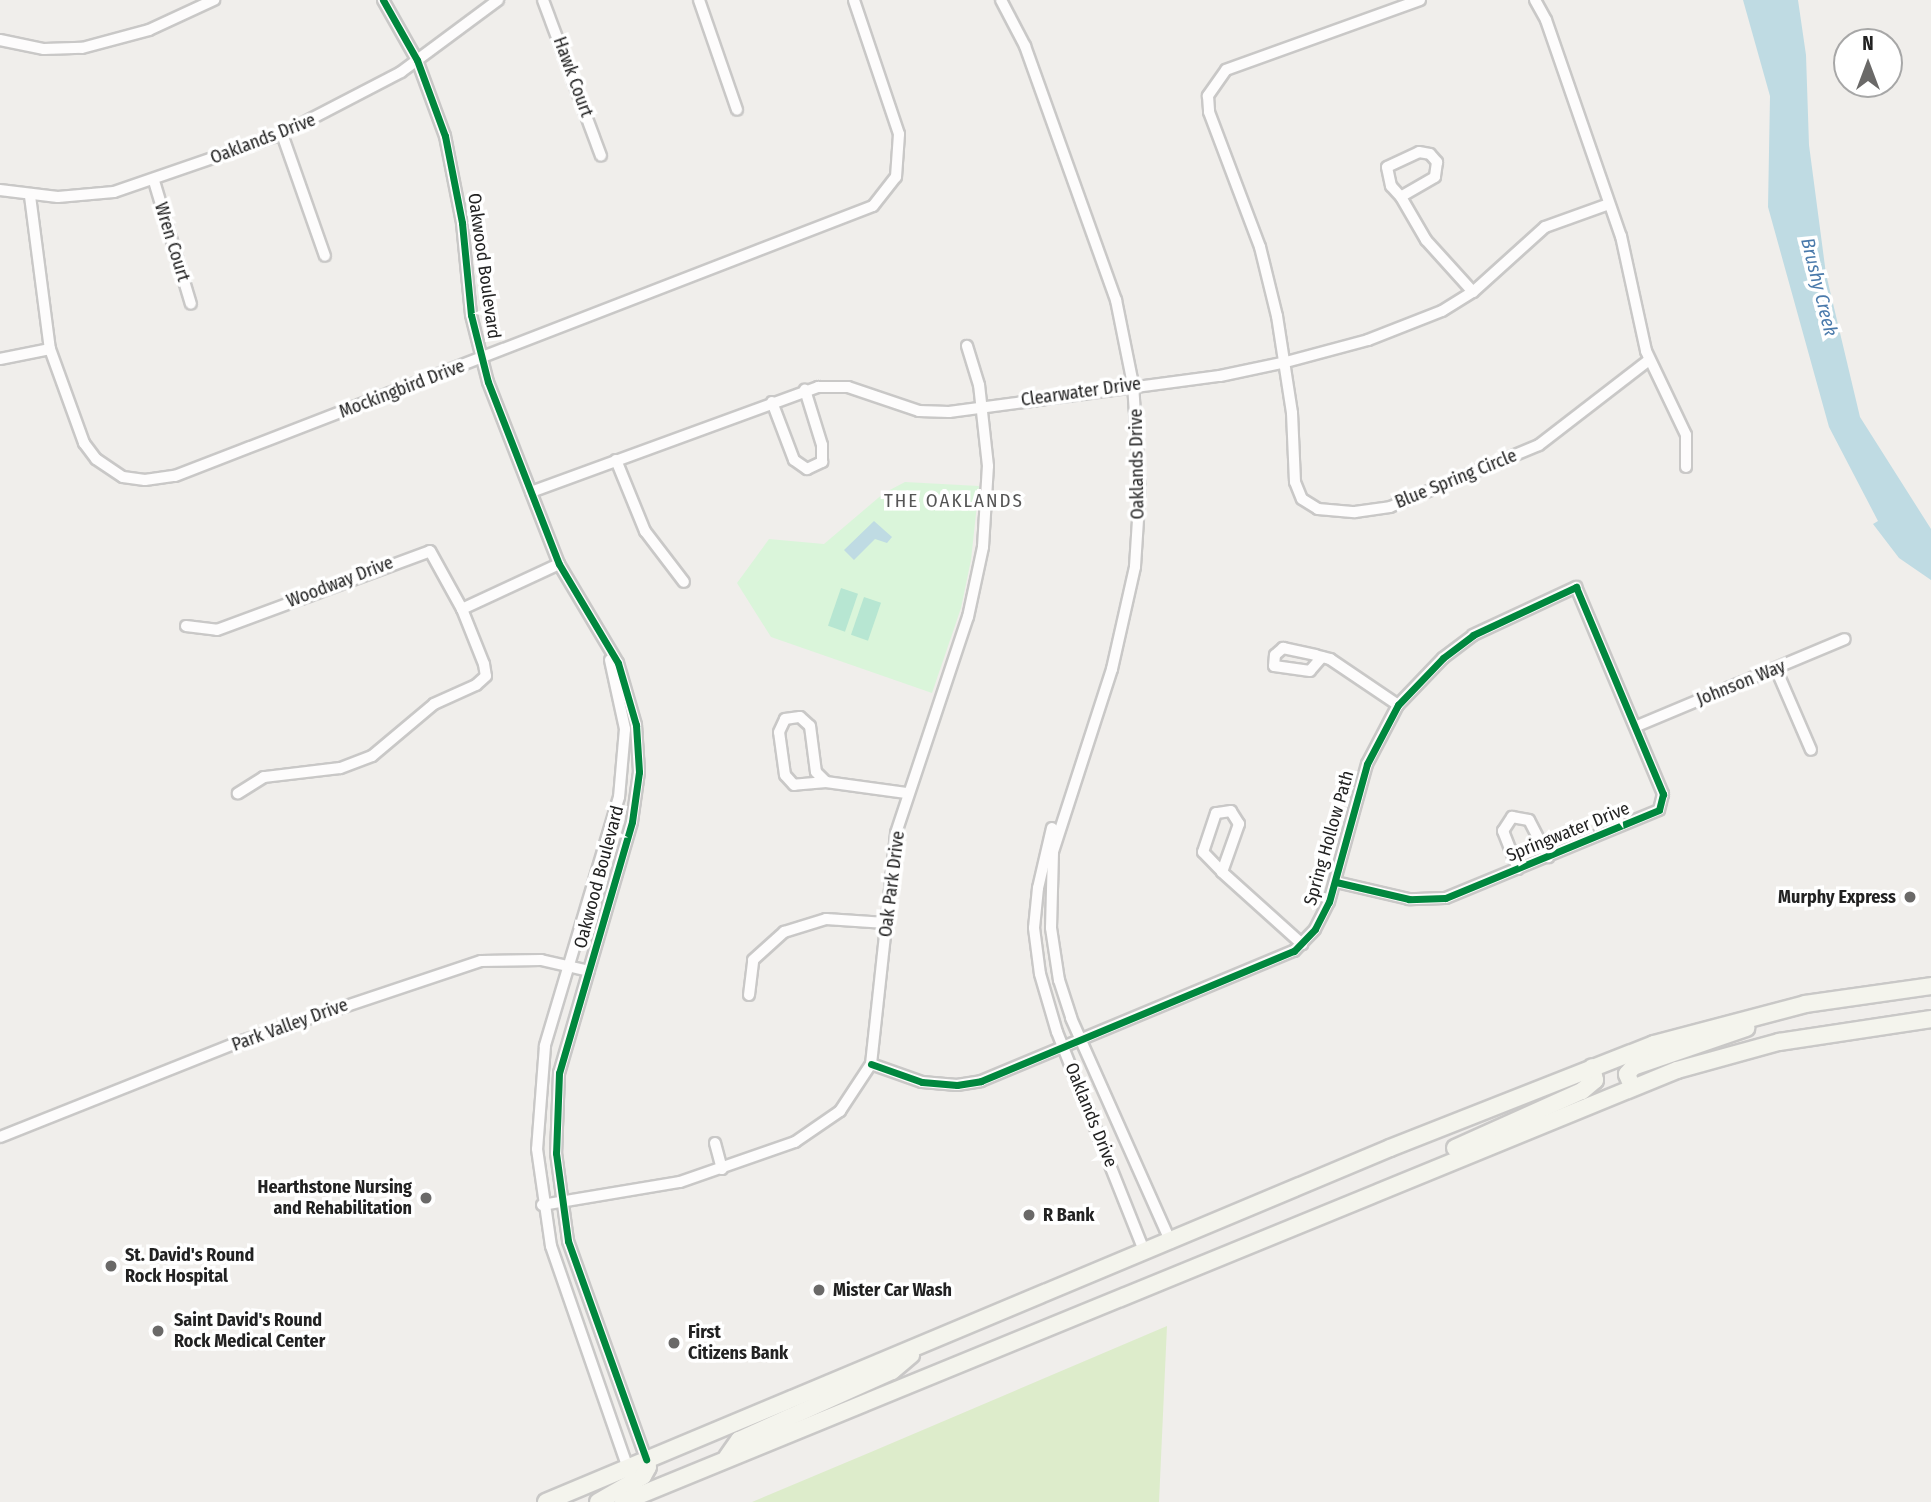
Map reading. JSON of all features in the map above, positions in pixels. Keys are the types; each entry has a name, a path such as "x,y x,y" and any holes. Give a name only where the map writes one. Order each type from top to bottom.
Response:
{"main road":[{"path":"545,1502 1592,1067 1678,1036 1774,1011 1931,986"},
{"path":"1632,1087 1627,1074 1633,1068 1759,1025 1774,1011"},
{"path":"624,1502 727,1457 1632,1087 1752,1047 1931,1019"},
{"path":"1426,1171 1439,1155 1592,1084 1592,1067"},
{"path":"1171,1243 1183,1270"},
{"path":"1145,1253 1158,1280"},
{"path":"727,1457 739,1440 892,1371 923,1345"},
{"path":"598,1502 643,1476 646,1459"}],"street":[{"path":"0,40 44,49 82,48 149,30 214,0"},
{"name":"Oakwood Boulevard","path":"383,0 417,60 455,176 471,315 481,358 559,564 603,638 629,691 639,772 632,822 559,1073 556,1153 560,1202 578,1272 646,1459"},
{"name":"Oaklands Drive","path":"0,190 30,196 94,196 154,181 282,134 352,100 417,60 498,0"},
{"name":"Hawk Court","path":"543,0 601,156"},
{"path":"699,0 737,110"},
{"name":"Mockingbird Drive","path":"30,196 50,349 84,443 110,469 145,480 175,476 860,213 881,199 900,167 899,134 854,0"},
{"name":"Oaklands Drive","path":"1001,0 1025,46 1116,300 1133,384 1140,489 1135,566 1112,670 1052,852 1049,888 1054,956 1080,1040 1171,1243"},
{"name":"Blue Spring Circle","path":"1420,0 1226,70 1208,96 1209,112 1260,247 1286,362 1297,490 1318,509 1355,512 1390,507 1539,445 1649,360"},
{"path":"1535,0 1546,20 1632,276 1649,360 1686,435 1686,467"},
{"path":"282,134 325,256"},
{"path":"1401,197 1434,177 1438,167 1430,154 1419,152 1387,167 1391,186 1401,197 1426,240 1473,292"},
{"name":"Wren Court","path":"154,181 191,304"},
{"name":"Clearwater Drive","path":"531,492 805,390 848,387 934,413 1133,384 1220,376 1286,362 1386,334 1442,311 1473,292 1522,242 1545,227 1609,204"},
{"name":"Oak Park Drive","path":"542,1205 680,1182 795,1142 826,1124 852,1097 871,1064 886,923 906,793 975,588 987,507 981,407 967,346"},
{"path":"0,359 50,349"},
{"path":"772,402 794,460 807,469 822,462 822,445 805,390"},
{"path":"616,460 645,531 684,582"},
{"name":"Woodway Drive","path":"186,626 217,630 430,551 462,609 484,664 486,676 476,685 434,704 379,751 356,763 264,776 238,793"},
{"path":"462,609 559,564"},
{"name":"Spring Hollow Path","path":"871,1064 922,1082 957,1085 981,1081 1280,960 1302,944 1323,918 1336,882 1367,764 1398,705 1473,635 1576,587"},
{"name":"Springwater Drive","path":"1336,882 1428,900 1453,895 1659,810 1663,794 1637,726 1576,587"},
{"name":"Oakwood Boulevard","path":"603,638 623,716 623,766 614,816 567,966 540,1079 537,1149 542,1205 551,1246 628,1466"},
{"name":"Johnson Way","path":"1637,726 1845,639"},
{"path":"1322,657 1343,663 1398,705"},
{"path":"1776,669 1811,750"},
{"path":"825,782 816,772 810,726 800,717 785,719 779,732 785,775 794,785 825,782 906,793"},
{"name":"Oaklands Drive","path":"1076,774 1044,850 1034,928 1040,974 1064,1047 1145,1253"},
{"path":"1222,872 1239,824 1231,811 1216,813 1203,852 1222,872 1302,944"},
{"path":"1518,869 1503,831 1512,817 1529,820 1548,857"},
{"path":"749,995 753,960 784,932 826,919 886,923"},
{"name":"Park Valley Drive","path":"0,1138 239,1042 433,976 507,959 589,971"},
{"path":"715,1143 722,1169"}],"green space":[{"path":"905,482 979,486 971,560 961,608 932,693 771,637 737,583 769,539 824,544 884,493"},
{"path":"841,588 858,594 845,632 828,626"},
{"path":"864,597 881,603 868,641 851,635"},
{"path":"1167,1326 1159,1502 752,1502 871,1452"}],"water":[{"name":"Brushy Creek","path":"1743,0 1798,0 1806,55 1809,145 1826,274 1860,417 1931,529 1931,580 1899,558 1873,524 1878,521 1829,427 1768,207 1770,96"},
{"path":"874,521 892,537 887,543 875,539 854,560 844,550"}],"cycle path":[{"path":"383,0 417,60 445,136 462,223 471,315 488,382 559,564 618,663 636,725 639,772 632,822 559,1073 556,1153 568,1241 646,1459"},
{"path":"871,1064 922,1082 957,1085 981,1081 1294,951 1315,929 1329,902 1367,764 1398,705 1443,658 1473,635 1576,587 1663,794 1659,810 1445,898 1409,899 1336,882"}],"place":[{"name":"Murphy Express","path":"1910,897"},
{"name":"Hearthstone Nursing and Rehabilitation","path":"426,1198"},
{"name":"R Bank","path":"1029,1215"},
{"name":"St. David's Round Rock Hospital","path":"111,1266"},
{"name":"Mister Car Wash","path":"819,1290"},
{"name":"Saint David's Round Rock Medical Center","path":"158,1331"},
{"name":"First Citizens Bank","path":"674,1343"}],"district":[{"name":"THE OAKLANDS","path":"954,501"}]}
